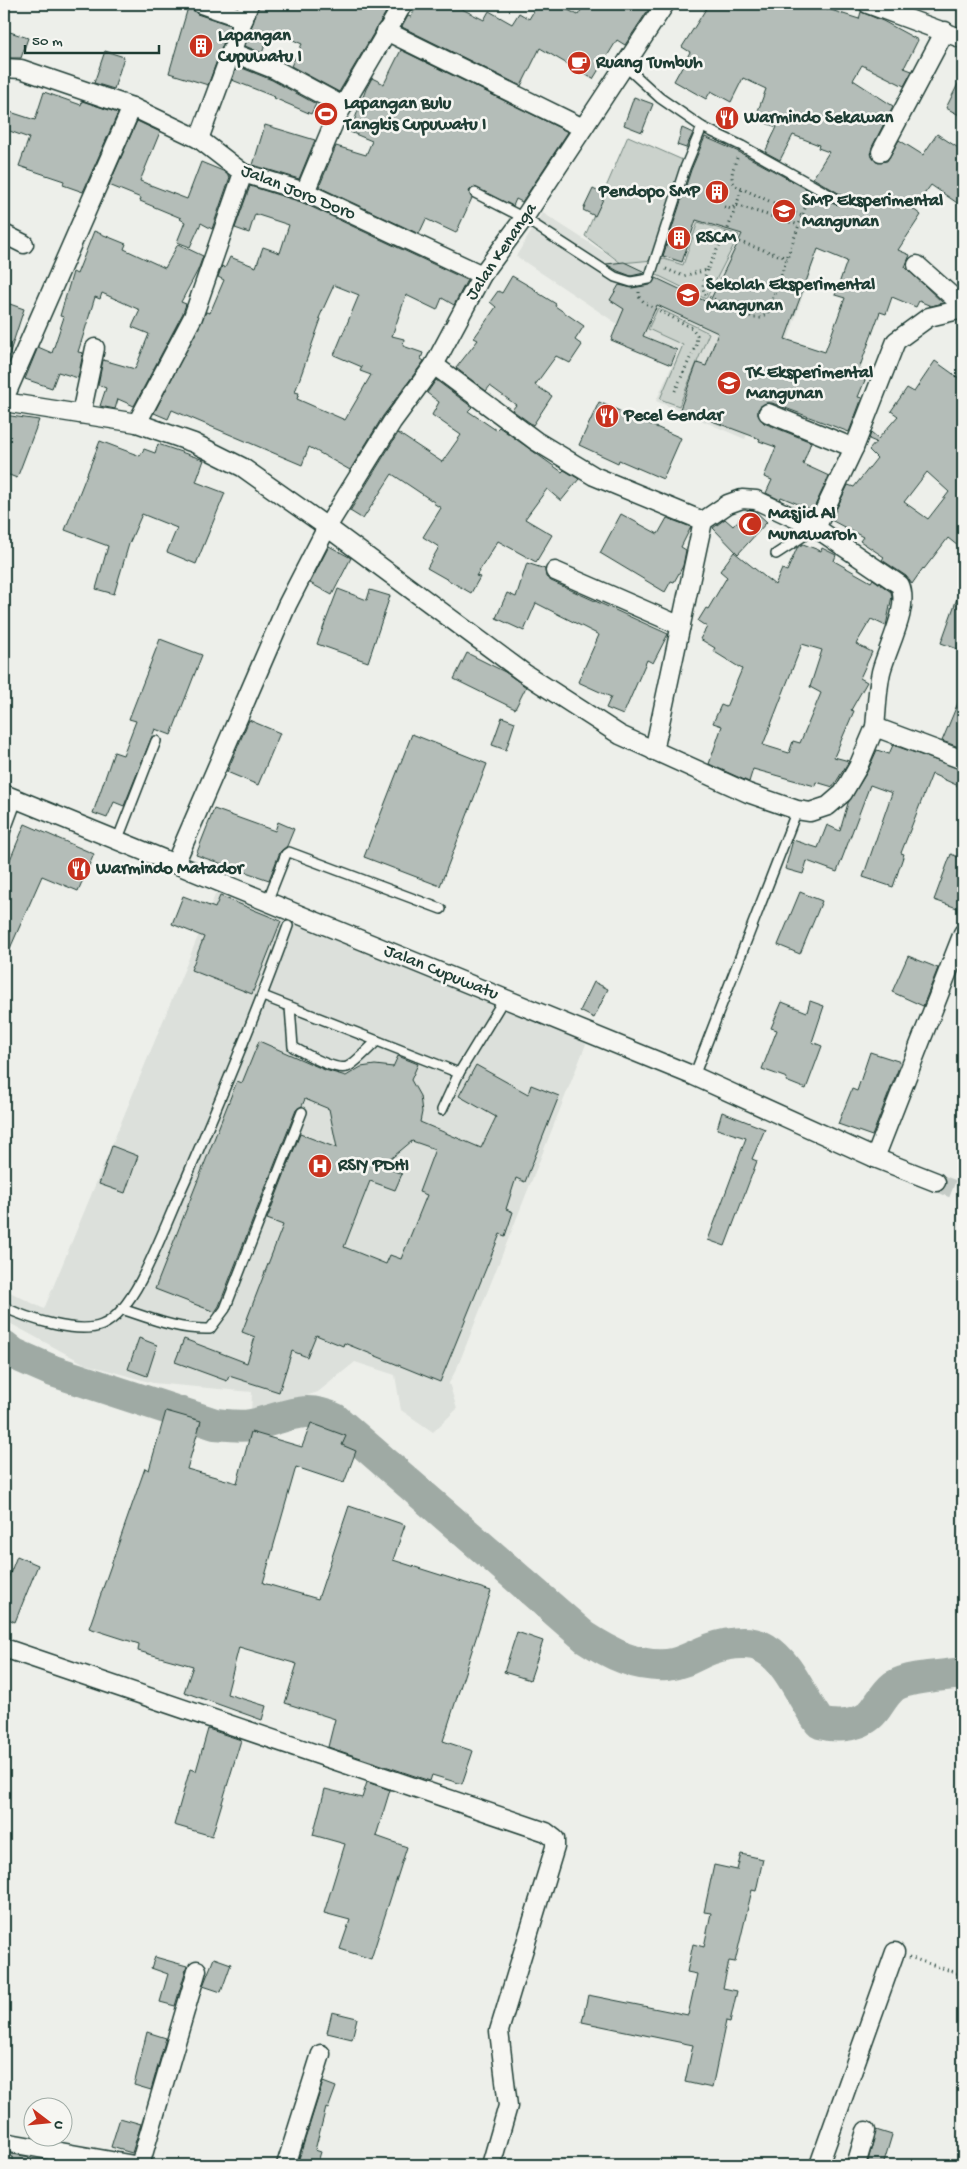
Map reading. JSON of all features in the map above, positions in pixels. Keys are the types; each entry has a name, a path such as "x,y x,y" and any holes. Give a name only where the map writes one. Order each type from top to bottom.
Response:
{"street":[{"path":"199,139 247,11 201,4"},
{"path":"305,192 335,120 403,4"},
{"name":"Jalan Kenanga","path":"175,864 287,605 326,527 392,422 434,365 482,275 524,218 665,4"},
{"path":"868,4 963,39"},
{"path":"386,31 583,128"},
{"path":"881,152 945,32"},
{"path":"231,52 276,70 343,106"},
{"name":"Jalan Joro Doro","path":"4,68 21,69 132,107 199,139 243,173 305,192 482,275"},
{"path":"132,107 4,400 137,423 194,444 242,467 524,673 620,735 709,777 797,810 810,812 828,806 843,793 858,767 875,727 881,674 901,611 903,592 900,585 816,528 756,500 742,499 728,504 703,522 654,751"},
{"path":"137,423 193,318 243,173"},
{"path":"4,234 24,244"},
{"path":"917,265 963,307"},
{"path":"816,528 854,448 896,341 929,317 963,307"},
{"path":"81,414 95,348"},
{"path":"434,365 536,441 594,476 703,522"},
{"path":"768,413 854,448"},
{"path":"555,571 681,626"},
{"path":"875,727 963,760"},
{"name":"Jalan Cupuwatu","path":"10,797 694,1076 875,1158 936,1182"},
{"path":"875,1158 963,933"},
{"path":"4,1648 546,1832 555,1839 555,1847 500,2031 508,2106 491,2165"},
{"path":"819,2165 895,1952"},
{"path":"140,2165 197,1970"},
{"path":"286,2165 321,2054"},
{"path":"856,2165 866,2132"},
{"path":"4,2142 134,2165"}],"lane":[{"path":"624,64 660,98 702,127 742,146 837,199"},
{"path":"475,193 524,218 615,278 631,282 644,280 702,127"},
{"path":"776,554 816,528"},
{"path":"117,840 156,741"},
{"path":"4,835 10,797"},
{"path":"694,1076 797,810"},
{"path":"267,902 286,854 289,852 441,909"},
{"path":"4,1306 28,1318 44,1322 92,1328 103,1325 122,1309 141,1281 222,1096 263,996 288,926"},
{"path":"263,996 458,1073"},
{"path":"442,1110 458,1073 504,999"},
{"path":"290,1007 293,1046 314,1058 337,1067 348,1066 377,1041"},
{"path":"122,1309 163,1323 188,1329 210,1329 216,1323 224,1310 302,1112"}],"path":[{"path":"733,170 733,184 802,216"},
{"path":"742,189 725,237 707,270 703,284 707,296 754,318 761,318 767,314 813,184"},
{"path":"724,207 731,209 736,205"},
{"path":"736,205 799,225"},
{"path":"725,237 788,258"},
{"path":"675,392 696,345 698,335 692,328 639,298 644,280 664,268 683,276 707,270"},
{"path":"895,1952 963,1975"}],"shaded area":[{"name":"Sekolah Eksperimental Mangunan","path":"696,131 734,147 835,200 788,340 745,439 656,401 679,350 622,327 516,256 543,213 621,263 652,260"},
{"path":"628,136 685,161 653,260 621,263 585,236"},
{"path":"698,222 739,235 706,299 655,274 661,258 683,265"},
{"path":"658,308 709,333 679,406 660,399 683,345 648,329"},
{"name":"RSIY PDHI","path":"218,888 504,999 586,1044 457,1368 449,1383 457,1409 433,1432 401,1410 395,1375 355,1362 318,1392 251,1414 252,1392 153,1383 85,1364 4,1320 4,1289 44,1309"}],"building":[{"name":"Lapangan Cupuwatu I","path":"189,4 197,14 230,25 208,85 169,73"},
{"path":"259,4 382,4 389,7 339,92 291,66 302,44 271,30 262,53 245,46"},
{"path":"418,4 452,4 484,20 489,11 512,24 519,13 529,19 538,4 556,4 578,15 585,4 652,4 625,45 617,40 593,79 540,48 521,86 402,27 408,16 411,17"},
{"path":"709,4 812,4 859,19 861,12 883,21 918,40 904,68 912,71 904,86 862,65 853,80 893,106 872,147 872,157 876,162 887,161 899,140 923,155 937,134 963,151 963,207 931,185 913,209 921,215 898,250 910,255 905,267 943,303 931,306 919,301 916,307 892,297 886,314 880,312 859,369 868,373 858,397 862,398 849,432 772,403 766,403 758,409 758,415 764,423 811,442 803,464 829,476 813,510 781,497 780,500 766,493 772,480 764,477 776,447 759,441 760,439 680,409 697,363 706,366 718,333 657,305 643,336 677,350 671,365 611,340 624,309 610,300 619,285 632,288 650,285 656,278 709,303 742,234 696,220 682,262 663,256 691,170 705,137 739,152 834,204 840,205 843,202 840,194 813,178 829,152 818,148 819,145 793,135 780,160 765,152 777,127 755,119 766,89 743,78 731,102 711,91 706,99 674,81 690,52 682,47","holes":["818,249 847,261 835,295 845,298 825,352 785,339"]},
{"path":"7,31 28,38 21,58 4,58 4,40"},
{"path":"401,50 568,132 522,202 516,199 513,206 474,187 469,191 472,198 456,233 426,219 419,234 319,187 336,146 366,155 372,141 350,132 372,78 384,84"},
{"path":"105,51 124,57 114,89 94,83"},
{"path":"237,66 272,80 316,104 311,114 232,80"},
{"path":"963,74 963,117 946,108"},
{"path":"44,92 81,105 82,101 118,113 83,192 63,185 64,181 19,166 29,138 4,129 4,110 35,120"},
{"path":"634,97 653,104 642,132 624,125"},
{"path":"137,121 160,132 140,181 187,199 201,162 223,171 230,177 212,229 201,223 190,247 177,242 185,222 181,218 140,201 141,198 109,185"},
{"path":"265,125 315,140 299,179 253,165"},
{"path":"682,128 693,133 686,148 677,145"},
{"path":"250,186 301,202 467,280 454,305 442,298 437,310 406,295 392,336 404,339 403,346 423,353 421,359 424,361 383,416 350,470 309,447 302,465 172,410 168,419 154,413 206,312 210,313 224,280 218,277 222,266 225,268 230,257 256,267 263,247 280,253 289,225 255,214 249,233 235,228","holes":["334,285 359,295 334,355 362,367 360,371 371,375 345,420 297,399 299,393 295,392 321,319 319,318"]},
{"path":"593,189 605,195 595,216 583,210"},
{"path":"94,231 126,244 124,249 165,268 178,244 203,256 198,270 181,302 186,304 183,313 134,406 118,399 115,409 100,406 106,388 98,385 103,360 135,369 149,334 132,327 140,310 102,293 100,299 95,297 78,352 83,353 78,378 58,372 52,388 25,379 38,347 52,353 64,317 60,316 73,272 77,274"},
{"path":"624,262 645,272 631,276 606,264"},
{"path":"512,276 536,290 584,326 575,340 582,345 570,363 556,356 535,385 552,396 533,425 512,410 516,405 490,386 486,391 456,368 478,340 474,338 496,307 490,302 498,291 502,293"},
{"path":"7,303 24,309 7,361 4,360 4,313"},
{"path":"935,361 963,381 963,550 948,538 912,584 906,576 882,560 884,557 860,541 863,537 831,520 848,485 854,487 877,458 869,450 876,442 869,439 871,433 878,439 898,416 891,411 907,388 914,392","holes":["927,472 949,492 928,519 904,502"]},
{"path":"436,380 472,407 468,411 496,430 499,427 562,472 564,470 579,479 561,501 547,489 525,519 552,535 536,562 498,541 476,576 480,577 471,593 427,568 439,547 423,537 441,508 434,502 392,474 363,519 350,511 398,433 442,462 461,435 432,415 439,402 427,393"},
{"path":"599,402 681,438 663,479 619,460 618,463 579,445"},
{"path":"4,415 39,420 17,478 4,473"},
{"path":"100,441 140,456 144,449 155,453 158,444 204,460 196,482 225,493 196,564 167,552 177,528 142,514 129,544 114,594 96,589 108,546 65,530"},
{"path":"748,510 755,511 767,522 738,554 713,528 725,519 733,526"},
{"path":"621,514 658,534 667,518 691,527 681,547 686,550 683,566 674,582 671,581 665,592 600,553"},
{"path":"803,544 821,551 822,548 836,555 834,561 871,582 873,579 891,592 892,596 886,626 871,619 856,644 872,652 860,678 867,682 851,710 854,711 834,757 849,761 833,787 816,782 815,786 753,769 749,782 709,764 722,726 713,723 721,705 726,707 742,669 713,651 715,648 700,639 707,627 698,621 706,608 708,609 727,577 720,571 734,552 775,585 782,569 787,571 797,548","holes":["802,644 822,650 810,687 821,693 800,743 793,741 789,753 763,745"]},
{"path":"329,546 351,558 332,595 310,583"},
{"path":"527,563 545,569 546,577 551,581 668,634 653,663 647,660 623,715 606,708 611,697 578,682 599,635 536,603 524,631 496,618 507,593 516,597"},
{"path":"961,587 963,588 963,651 941,643"},
{"path":"338,589 367,600 370,590 390,596 368,662 317,644"},
{"path":"160,639 202,655 171,735 155,729 124,806 114,802 107,818 93,813 114,752 123,755 136,721 129,719"},
{"path":"467,653 505,672 526,687 515,709 454,679"},
{"path":"963,691 963,745 962,748 942,741"},
{"path":"502,717 515,722 506,750 492,745"},
{"path":"249,720 280,733 258,785 227,772"},
{"path":"412,734 487,764 440,886 364,857"},
{"path":"893,745 963,770 963,788 932,774 901,853 904,854 893,887 863,877 892,793 870,785 837,872 807,861 803,874 785,869 793,840 818,848 827,825 840,831 848,803 867,772 877,750 889,754"},
{"path":"214,809 275,831 278,822 294,829 287,846 280,852 269,880 196,855"},
{"path":"25,824 94,854 78,891 42,876 4,962 4,874"},
{"path":"951,854 963,859 963,910 934,900"},
{"path":"800,892 822,901 800,954 778,945"},
{"path":"183,896 215,908 220,896 281,921 252,994 191,970 204,937 172,924"},
{"path":"908,956 938,968 923,1006 892,992"},
{"path":"594,982 608,989 594,1018 580,1011"},
{"path":"810,1001 824,1006 812,1042 822,1046 806,1089 786,1081 787,1078 762,1069 777,1030 771,1028 782,1002 807,1012"},
{"path":"259,1041 325,1070 346,1076 361,1067 375,1065 393,1067 398,1056 418,1064 411,1080 420,1096 422,1112 420,1122 481,1148 496,1117 459,1096 476,1065 528,1094 531,1085 559,1096 525,1182 516,1178 506,1209 513,1212 505,1236 500,1234 440,1382 344,1343 343,1346 316,1335 307,1357 292,1351 279,1392 229,1376 227,1381 175,1362 184,1339 247,1363 255,1337 242,1332 283,1225 267,1219 300,1134 337,1148 329,1109 305,1099 302,1106 296,1110 215,1312 155,1289 237,1081 242,1083","holes":["412,1141 435,1149 419,1192 427,1195 401,1259 390,1255 386,1264 344,1247 370,1181 395,1190 402,1174 382,1166"]},
{"path":"870,1052 901,1062 872,1136 838,1124 852,1089 857,1091"},
{"path":"722,1112 765,1129 752,1159 757,1161 725,1246 708,1240 746,1138 717,1129"},
{"path":"112,1146 138,1156 125,1193 99,1184"},
{"path":"139,1338 157,1345 147,1376 128,1369"},
{"path":"166,1411 201,1421 187,1469 237,1483 251,1432 302,1447 311,1423 346,1436 342,1445 356,1451 344,1483 296,1467 263,1583 318,1599 349,1506 405,1525 393,1560 491,1591 443,1741 473,1751 462,1784 432,1775 430,1781 328,1747 335,1719 285,1703 297,1664 239,1647 227,1694 266,1706 262,1720 184,1692 193,1666 138,1651 139,1644 89,1628 145,1468 149,1470"},
{"path":"17,1556 38,1565 15,1622 4,1617 4,1589"},
{"path":"517,1632 543,1641 530,1680 504,1672"},
{"path":"208,1729 241,1740 212,1836 174,1825 190,1769 196,1771"},
{"path":"367,1782 390,1790 376,1836 407,1847 371,1959 340,1949 350,1920 324,1913 345,1844 313,1835 325,1789 362,1798"},
{"path":"741,1854 763,1859 756,1891 752,1890 735,1962 729,1961 723,1988 737,1991 730,2022 726,2021 712,2088 685,2082 693,2045 582,2022 588,1995 688,2015 697,1974 687,1972 693,1944 704,1947 711,1913 704,1912 714,1865 737,1870"},
{"path":"155,1957 187,1966 175,2006 160,2002 168,1974 151,1968"},
{"path":"214,1958 231,1964 221,1992 203,1986"},
{"path":"332,2012 357,2018 352,2039 327,2033"},
{"path":"147,2032 166,2038 151,2090 134,2085"},
{"path":"323,2082 336,2087 328,2109 326,2108 315,2150 321,2152 317,2165 297,2165"},
{"path":"120,2118 141,2124 132,2153 111,2147"},
{"path":"876,2130 892,2135 883,2165 867,2165"},
{"path":"12,2154 31,2157 32,2165 14,2165"}],"waterway":[{"path":"4,1346 14,1354 53,1371 215,1424 251,1425 303,1412 323,1414 335,1419 585,1637 604,1649 634,1662 667,1665 681,1662 710,1649 735,1643 759,1646 775,1655 782,1663 820,1723 827,1725 842,1725 863,1720 874,1711 891,1688 901,1683 918,1678 963,1673"}],"tunnel":[{"path":"936,1182 963,1193"}],"place":[{"name":"Lapangan Cupuwatu I","path":"201,46"},
{"name":"Ruang Tumbuh","path":"579,63"},
{"name":"Lapangan Bulu Tangkis Cupuwatu I","path":"326,114"},
{"name":"Warmindo Sekawan","path":"727,118"},
{"name":"Pendopo SMP","path":"717,192"},
{"name":"SMP Eksperimental Mangunan","path":"784,211"},
{"name":"RSCM","path":"679,238"},
{"name":"Sekolah Eksperimental Mangunan","path":"688,295"},
{"name":"TK Eksperimental Mangunan","path":"729,383"},
{"name":"Pecel Gendar","path":"607,416"},
{"name":"Masjid Al Munawaroh","path":"750,524"},
{"name":"Warmindo Matador","path":"79,869"},
{"name":"RSIY PDHI","path":"320,1166"}]}
